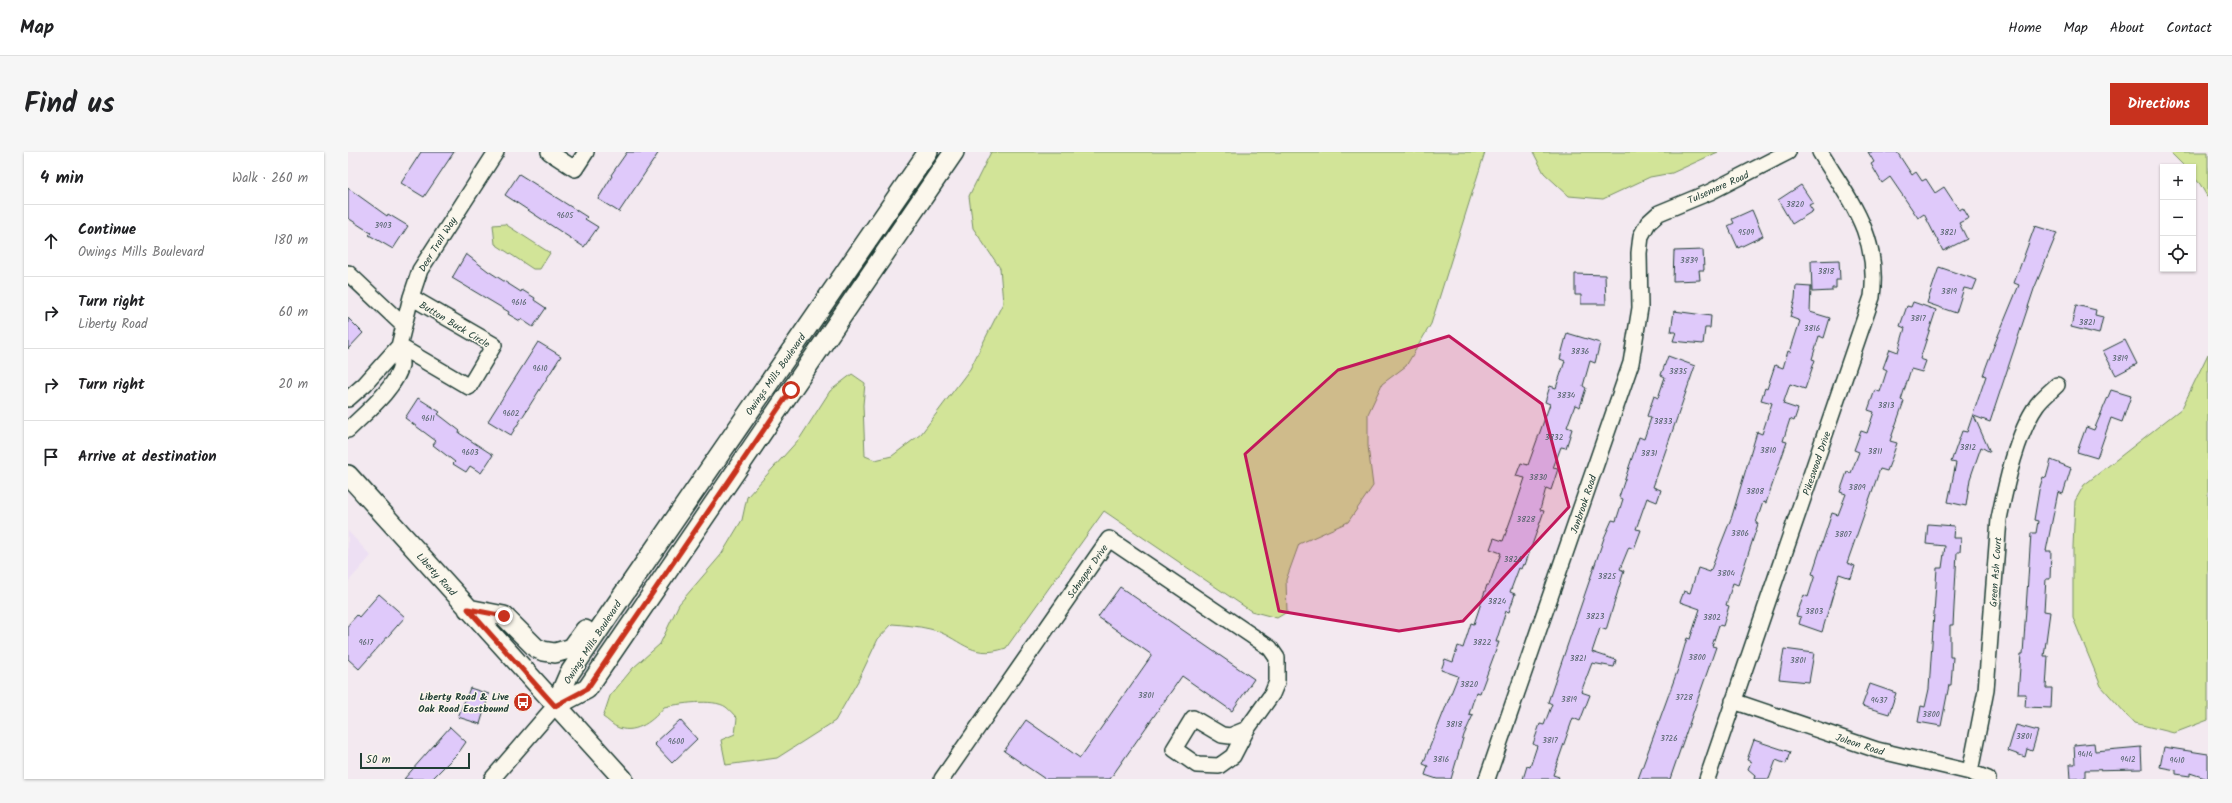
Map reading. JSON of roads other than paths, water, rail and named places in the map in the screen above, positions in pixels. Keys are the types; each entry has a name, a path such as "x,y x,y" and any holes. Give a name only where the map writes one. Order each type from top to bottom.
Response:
{"main road":[{"name":"Owings Mills Boulevard","path":"555,706 569,674 928,152"},
{"name":"Owings Mills Boulevard","path":"555,706 587,689 954,152"},
{"name":"Liberty Road","path":"348,475 555,706 623,779"},
{"path":"468,609 504,616 536,648 555,653 572,648 595,616 609,615"}],"street":[{"name":"Deer Trail Way","path":"348,430 380,397 393,380 401,366 399,346 415,282 425,260 496,152"},
{"path":"549,152 575,169 586,152"},
{"name":"Tulsemere Road","path":"1648,223 1659,213 1710,192 1788,152"},
{"name":"Pikeswood Drive","path":"1706,779 1872,297 1874,261 1870,242 1856,211 1820,152"},
{"name":"Janbrook Road","path":"1487,779 1631,364 1640,308 1641,236 1648,223"},
{"path":"348,273 404,326"},
{"name":"Button Buck Circle","path":"399,346 469,387 494,346 411,297"},
{"name":"Deer Trail Way","path":"348,399 365,384 399,346"},
{"name":"Green Ash Court","path":"1970,772 1986,690 1999,519 2004,494 2028,420 2038,404 2057,385"},
{"name":"Schnaper Drive","path":"942,779 1109,539 1270,648 1277,658 1277,682 1272,694 1247,729 1233,756 1219,766 1197,765 1174,749 1193,718 1222,735 1230,736 1247,729"},
{"name":"Joleon Road","path":"1733,701 1877,750 1970,772 1988,779"},
{"path":"492,779 555,706"}],"place":[{"name":"Liberty Road & Live Oak Road Eastbound","path":"523,702"}]}
